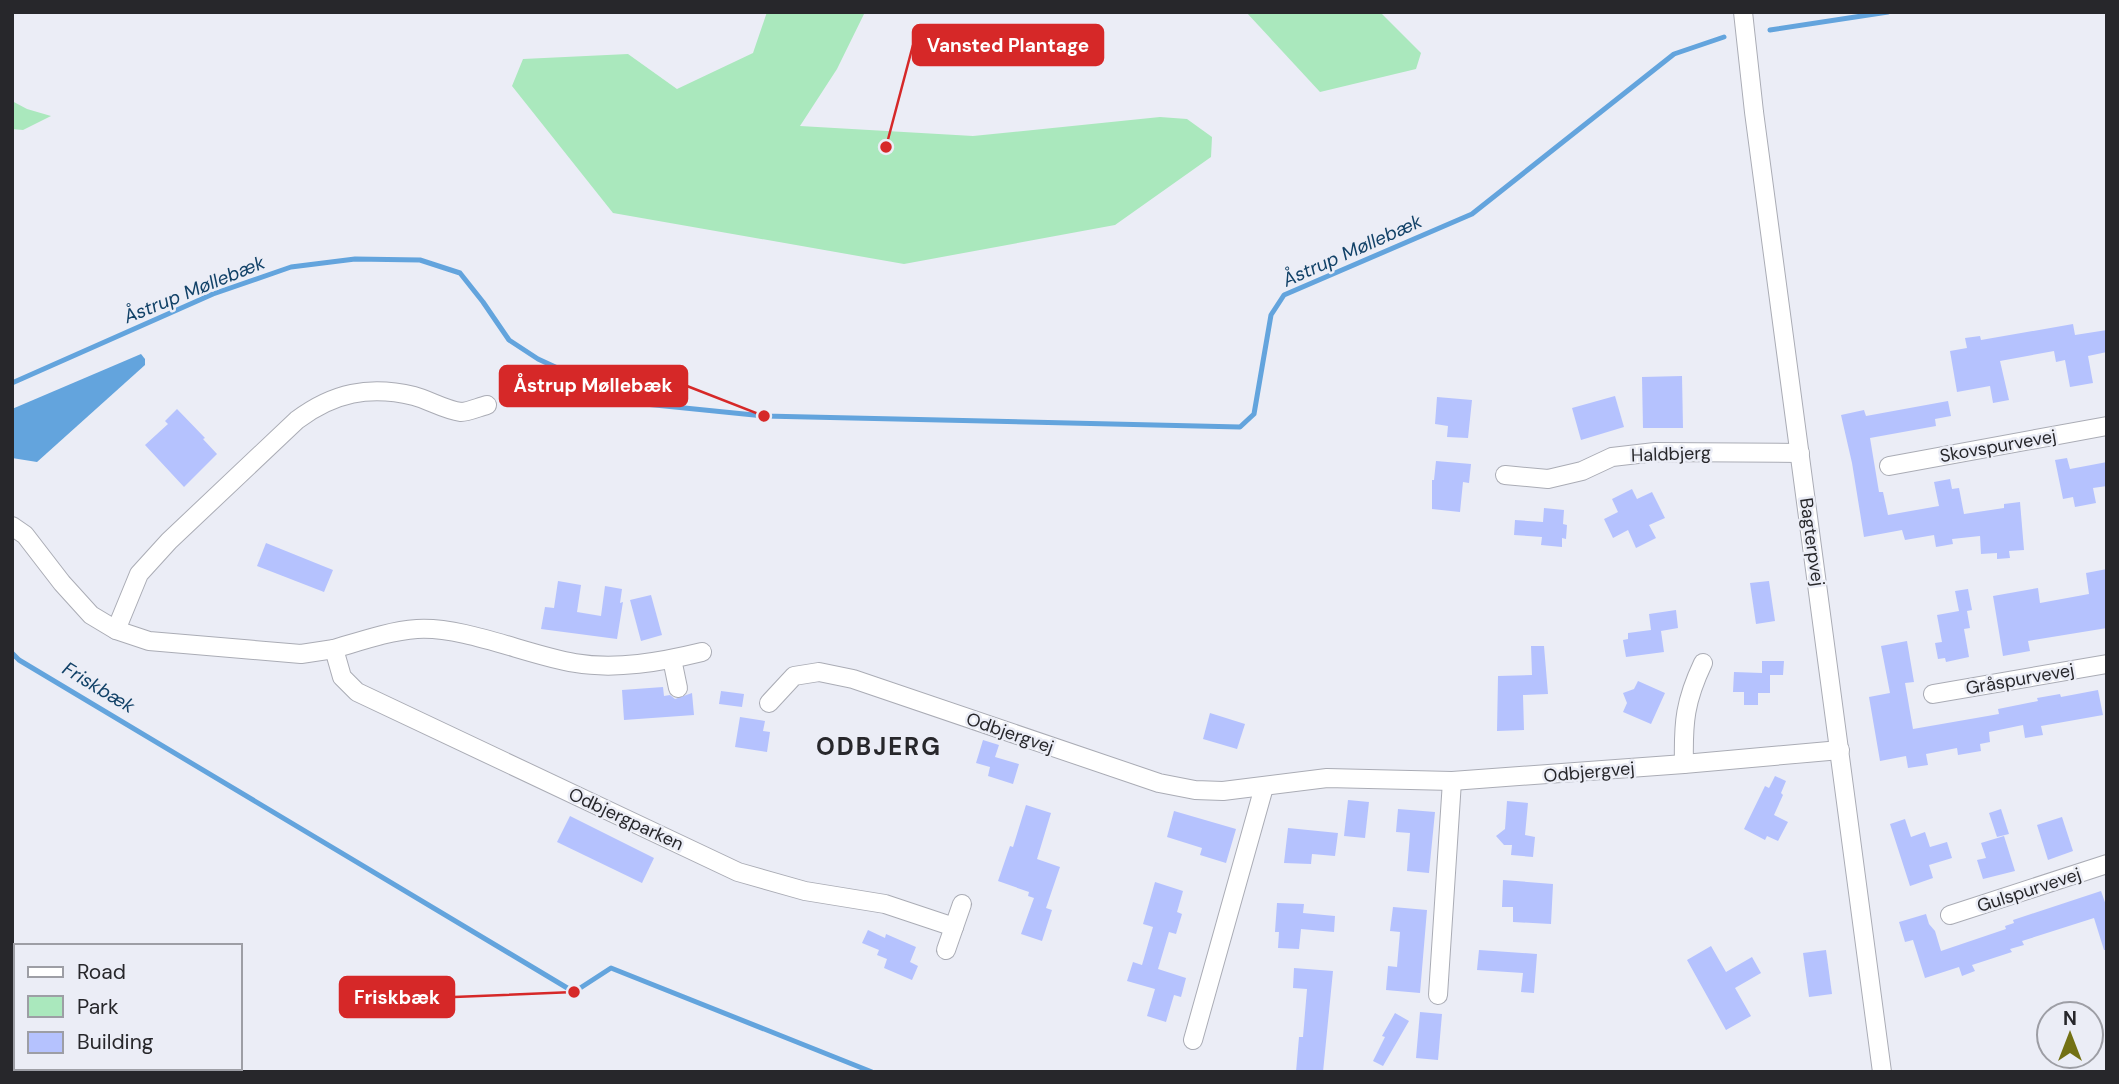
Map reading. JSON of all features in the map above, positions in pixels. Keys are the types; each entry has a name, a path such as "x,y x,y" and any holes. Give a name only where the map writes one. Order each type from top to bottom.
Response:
{"street":[{"name":"Bagterpvej","path":"1743,12 1882,1072"},
{"path":"116,630 139,574 169,541 296,420 317,405 362,392 414,396 461,412 487,405"},
{"name":"Skovspurvevej","path":"1889,466 2107,426"},
{"name":"Haldbjerg","path":"1505,475 1548,479 1582,471 1612,457 1655,452 1800,453"},
{"path":"12,526 25,535 91,615 116,630 149,642 301,654 419,629 454,633 576,663 619,666 702,652"},
{"name":"Odbjergparken","path":"334,649 342,677 358,692 738,872 805,891 885,904 954,927"},
{"path":"672,659 678,688"},
{"path":"1684,764 1683,720 1691,688 1703,663"},
{"name":"Gråspurvevej","path":"1933,694 2107,664"},
{"name":"Odbjergvej","path":"769,703 794,676 819,672 853,679 1158,783 1195,790 1223,791 1327,778 1452,781 1840,750"},
{"path":"1438,995 1452,781"},
{"path":"1193,1040 1264,786"},
{"name":"Gulspurvevej","path":"1950,915 2107,864"},
{"path":"946,950 962,904"}],"green space":[{"path":"767,12 865,12 837,69 800,126 973,136 1160,117 1187,119 1212,137 1211,157 1115,225 904,264 613,213 512,86 523,59 628,54 677,89 753,53"},
{"path":"1246,12 1380,12 1421,53 1416,69 1320,92"},
{"path":"12,101 51,116 23,130 12,129"}],"water":[{"path":"141,354 145,365 37,462 12,458 12,409"}],"building":[{"path":"2073,324 2075,335 2107,330 2107,352 2088,356 2093,383 2070,387 2065,360 2056,362 2054,351 2000,361 2009,400 1993,403 1990,386 1957,392 1950,351 1967,348 1965,338 1980,336 1981,340"},
{"path":"1682,376 1683,428 1643,428 1642,377"},
{"path":"1615,396 1624,427 1581,440 1572,408"},
{"path":"1437,397 1472,400 1468,438 1447,437 1448,426 1435,424"},
{"path":"1948,401 1951,416 1935,419 1936,426 1870,438 1879,492 1883,492 1888,515 1939,506 1934,482 1950,479 1952,489 1959,488 1964,514 2004,508 2004,504 2020,502 2024,550 2009,551 2010,558 1997,559 1997,553 1981,554 1980,536 1952,539 1953,544 1936,547 1934,535 1905,540 1902,530 1864,537 1841,415 1864,410 1866,416"},
{"path":"177,409 217,454 184,487 145,445 168,424 165,421"},
{"path":"2067,458 2070,469 2107,462 2107,486 2093,488 2096,503 2075,507 2073,497 2063,499 2055,460"},
{"path":"1436,461 1471,464 1469,483 1463,482 1460,512 1432,509 1432,480"},
{"path":"1632,489 1637,499 1652,492 1665,518 1649,525 1656,538 1636,548 1628,530 1613,538 1604,519 1618,512 1612,499"},
{"path":"1544,508 1564,510 1563,524 1567,525 1566,539 1562,538 1562,547 1541,545 1542,537 1514,535 1515,520 1543,522"},
{"path":"266,543 333,570 324,592 257,566"},
{"path":"2107,569 2107,628 2028,641 2030,651 2003,656 1993,596 2038,588 2040,603 2089,594 2086,573"},
{"path":"558,581 581,585 577,612 601,616 605,586 622,589 620,603 623,602 617,639 541,629 545,607 554,608"},
{"path":"1769,581 1775,621 1756,624 1750,583"},
{"path":"1968,589 1972,610 1967,611 1970,628 1964,629 1969,657 1946,662 1945,658 1938,659 1935,643 1942,642 1937,615 1959,611 1955,591"},
{"path":"651,595 662,635 641,641 630,600"},
{"path":"1676,610 1678,628 1661,631 1664,652 1626,657 1623,640 1628,639 1628,633 1651,630 1649,614"},
{"path":"1907,641 1914,682 1905,683 1913,729 1999,714 1998,709 2038,701 2037,698 2060,694 2061,697 2098,690 2103,715 2041,726 2043,735 2025,738 2023,725 1989,732 1990,742 1980,744 1981,751 1958,755 1957,748 1926,754 1928,765 1908,768 1906,756 1880,761 1869,697 1890,693 1881,646"},
{"path":"1531,646 1544,646 1548,694 1523,695 1524,730 1497,731 1498,676 1532,675"},
{"path":"1762,661 1784,661 1783,675 1770,675 1770,693 1758,693 1758,705 1744,705 1744,692 1733,692 1734,672 1762,673"},
{"path":"1638,681 1665,693 1651,724 1623,712 1627,703 1623,693 1634,689"},
{"path":"663,687 664,696 670,695 675,699 692,693 694,715 624,720 622,690"},
{"path":"721,691 744,694 742,707 719,704"},
{"path":"1210,713 1245,724 1237,749 1203,739"},
{"path":"740,717 765,721 763,731 770,732 767,752 735,747"},
{"path":"983,740 999,745 995,757 1019,764 1013,784 988,776 990,767 976,763"},
{"path":"1775,776 1786,781 1774,815 1788,822 1778,841 1767,836 1765,840 1744,829 1765,786 1769,788"},
{"path":"1348,800 1369,802 1365,838 1344,836"},
{"path":"1507,801 1528,803 1525,835 1535,837 1533,857 1511,855 1512,845 1504,845 1496,836 1505,829"},
{"path":"1026,805 1051,813 1037,859 1060,867 1046,908 1052,910 1042,941 1021,934 1034,898 1028,896 1029,892 998,881 1010,846 1013,847"},
{"path":"1398,809 1435,812 1429,873 1407,871 1410,833 1396,832"},
{"path":"2001,809 2009,834 1997,837 1989,813"},
{"path":"1174,811 1236,829 1226,863 1200,855 1202,848 1167,837"},
{"path":"570,816 654,858 642,883 557,842"},
{"path":"2062,817 2073,851 2048,860 2037,825"},
{"path":"1905,819 1911,837 1925,832 1930,847 1947,842 1952,858 1929,865 1933,878 1910,886 1890,824"},
{"path":"1288,828 1338,833 1335,856 1312,854 1311,864 1284,863"},
{"path":"2004,836 2015,871 1983,879 1977,860 1986,858 1981,843"},
{"path":"1503,880 1553,884 1551,924 1513,922 1513,907 1502,907"},
{"path":"1155,882 1183,891 1177,912 1182,914 1176,934 1169,932 1158,969 1186,978 1181,997 1174,995 1166,1022 1147,1016 1155,989 1127,981 1133,962 1142,965 1153,927 1143,924"},
{"path":"2101,891 2107,908 2107,950 2104,950 2094,918 2022,941 2024,945 2010,949 2012,952 1972,965 1975,971 1962,976 1959,967 1925,978 1913,940 1905,942 1899,922 1926,914 1941,951 2006,929 2005,926 2014,923 2013,920"},
{"path":"1277,903 1304,904 1303,913 1335,916 1334,932 1301,929 1299,949 1278,948 1279,932 1275,932"},
{"path":"1393,907 1427,910 1420,993 1386,990 1388,966 1397,967 1400,932 1390,931"},
{"path":"868,930 885,938 886,934 916,947 910,962 918,966 912,980 884,968 887,959 877,955 879,950 862,943"},
{"path":"1711,946 1726,972 1752,957 1761,973 1735,988 1751,1016 1726,1030 1687,960"},
{"path":"1479,950 1537,954 1534,993 1521,992 1523,973 1477,970"},
{"path":"1826,950 1832,994 1809,997 1803,953"},
{"path":"1294,968 1333,971 1323,1072 1296,1072 1299,1037 1303,1037 1307,989 1293,988"},
{"path":"1420,1012 1442,1014 1438,1060 1416,1058"},
{"path":"1395,1013 1409,1021 1383,1066 1373,1061 1385,1037 1382,1036"}],"waterway":[{"name":"Åstrup Møllebæk","path":"1770,30 1888,12"},
{"name":"Åstrup Møllebæk","path":"12,383 213,294 291,267 355,259 420,260 460,273 509,340 538,359 616,395 645,404 764,416 1240,427 1254,414 1271,315 1284,295 1472,214 1674,54 1724,37"},
{"name":"Friskbæk","path":"12,653 19,660 574,992 611,968 872,1072"}],"place":[{"name":"Vansted Plantage","path":"886,147"},
{"name":"Åstrup Møllebæk","path":"764,416"},
{"name":"Friskbæk","path":"574,992"}],"district":[{"name":"ODBJERG","path":"879,747"}]}
